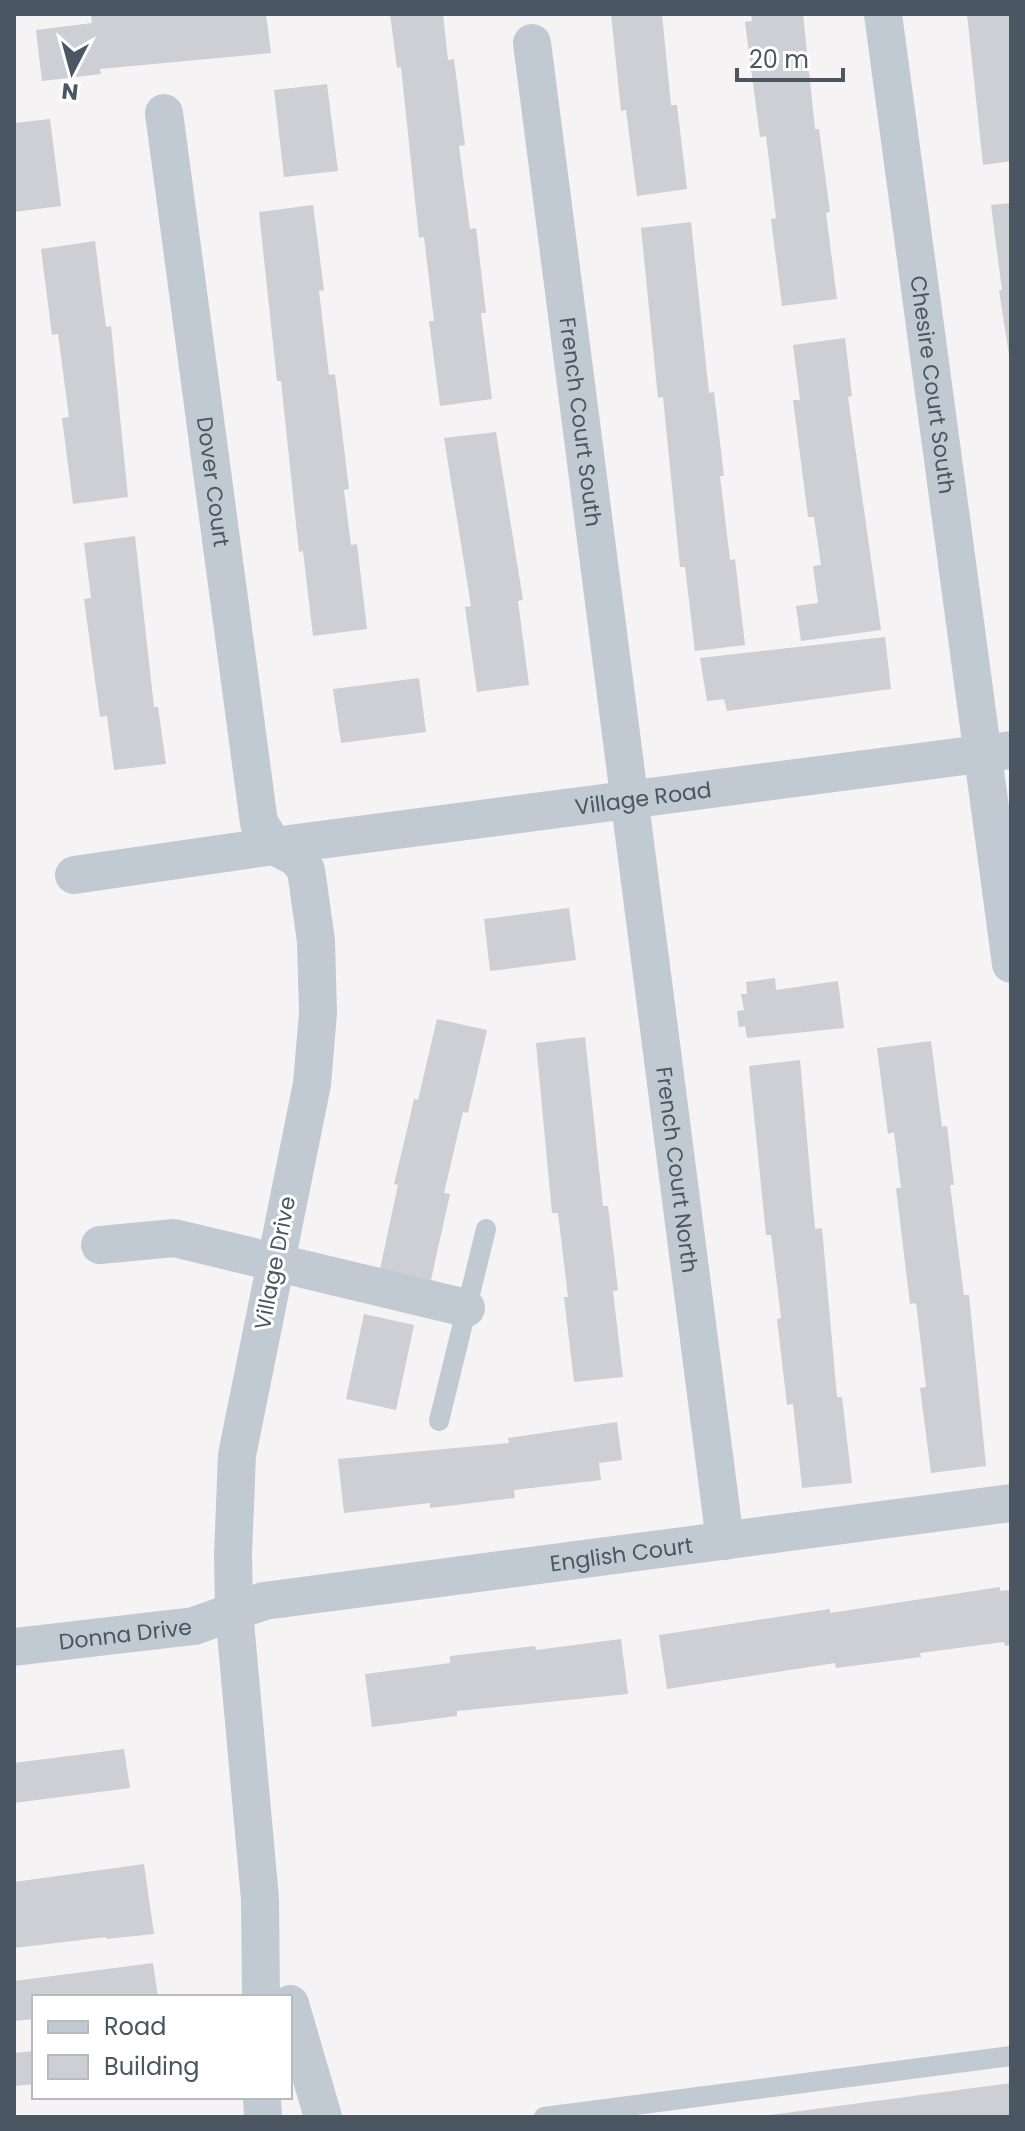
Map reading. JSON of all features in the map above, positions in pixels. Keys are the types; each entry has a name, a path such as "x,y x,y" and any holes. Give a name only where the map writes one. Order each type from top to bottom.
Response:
{"street":[{"name":"Chesire Court South","path":"883,14 997,752 1011,964"},
{"name":"French Court South","path":"532,43 628,800"},
{"name":"Dover Court","path":"164,113 259,823 274,846"},
{"name":"Village Road","path":"274,846 997,752"},
{"name":"French Court North","path":"628,800 725,1541"},
{"path":"74,875 274,846"},
{"name":"Village Drive","path":"261,1995 260,1899 234,1611 237,1455 312,1084 318,1013 316,941 306,870 297,858 274,846"},
{"path":"100,1245 174,1238 466,1308"},
{"name":"English Court","path":"234,1611 264,1601 1011,1503"},
{"name":"Donna Drive","path":"14,1647 194,1626 234,1611"},
{"name":"Village Drive","path":"260,1899 287,1995"},
{"path":"292,2011 323,2117"}],"lane":[{"path":"439,1421 486,1229"},
{"path":"544,2117 1011,2056"}],"building":[{"path":"266,14 271,53 100,69 101,74 42,81 36,30 92,23 91,16"},
{"path":"390,14 443,14 448,60 454,59 465,145 459,146 470,229 476,228 486,313 481,313 492,399 440,406 429,321 434,321 424,237 419,238 401,67 397,68"},
{"path":"611,14 662,14 671,105 677,105 687,189 637,196 626,110 621,111"},
{"path":"751,14 803,14 815,129 819,129 830,212 826,213 837,299 782,306 771,219 776,218 766,136 760,137 745,22 752,21"},
{"path":"967,14 1011,14 1011,161 983,165"},
{"path":"327,84 338,171 284,177 274,90"},
{"path":"50,119 61,206 14,212 14,123"},
{"path":"1011,203 1011,355 1009,355 991,205"},
{"path":"313,205 324,290 319,291 329,375 335,374 349,489 344,490 351,545 357,544 367,629 313,636 303,551 299,552 281,381 277,381 259,212"},
{"path":"691,222 709,393 714,392 724,476 720,476 730,560 735,559 745,645 695,651 685,567 680,567 663,397 658,398 641,228"},
{"path":"95,241 106,327 111,326 128,497 73,504 62,418 69,417 58,334 52,335 41,249"},
{"path":"845,338 852,396 848,397 881,630 801,641 796,606 818,603 813,566 821,565 814,517 808,517 793,400 800,400 793,345"},
{"path":"496,432 523,600 518,601 529,685 477,692 465,607 471,606 444,438"},
{"path":"135,536 154,707 158,707 166,764 114,770 107,716 100,717 84,599 91,598 84,543"},
{"path":"885,637 891,689 727,711 724,699 707,701 700,658"},
{"path":"419,678 426,732 341,743 333,689"},
{"path":"569,908 576,960 490,971 484,919"},
{"path":"775,978 776,990 838,981 844,1028 747,1038 745,1026 739,1027 737,1011 744,1010 741,994 747,994 746,982"},
{"path":"437,1019 487,1030 468,1113 463,1112 444,1193 450,1194 431,1280 380,1269 398,1185 394,1184"},
{"path":"585,1037 603,1206 608,1206 618,1290 613,1291 623,1377 574,1382 564,1297 568,1297 558,1213 552,1213 536,1043"},
{"path":"931,1041 942,1127 947,1126 954,1185 950,1185 964,1295 969,1295 986,1466 931,1473 920,1388 926,1387 916,1303 910,1304 896,1188 901,1188 894,1132 888,1134 877,1048"},
{"path":"800,1060 815,1229 822,1228 837,1397 842,1397 852,1483 802,1488 793,1404 787,1405 777,1319 781,1318 771,1235 766,1235 749,1066"},
{"path":"364,1314 414,1325 396,1410 346,1399"},
{"path":"617,1422 622,1460 599,1463 601,1480 514,1490 515,1498 430,1508 430,1503 344,1513 338,1459 509,1443 508,1438"},
{"path":"1000,1587 1000,1591 1011,1590 1011,1645 1005,1646 1004,1642 920,1653 921,1657 836,1668 835,1663 667,1689 659,1635"},
{"path":"621,1639 628,1694 457,1711 457,1716 372,1727 365,1674 450,1663 450,1656 535,1646 536,1650"},
{"path":"124,1749 130,1788 14,1803 14,1763"},
{"path":"144,1864 154,1934 14,1948 14,1882"},
{"path":"153,1963 158,1995 32,1995 32,2019 14,2021 14,1981"},
{"path":"32,2051 32,2084 14,2086 14,2053"},
{"path":"1011,2083 1011,2117 770,2117 770,2115"}]}
